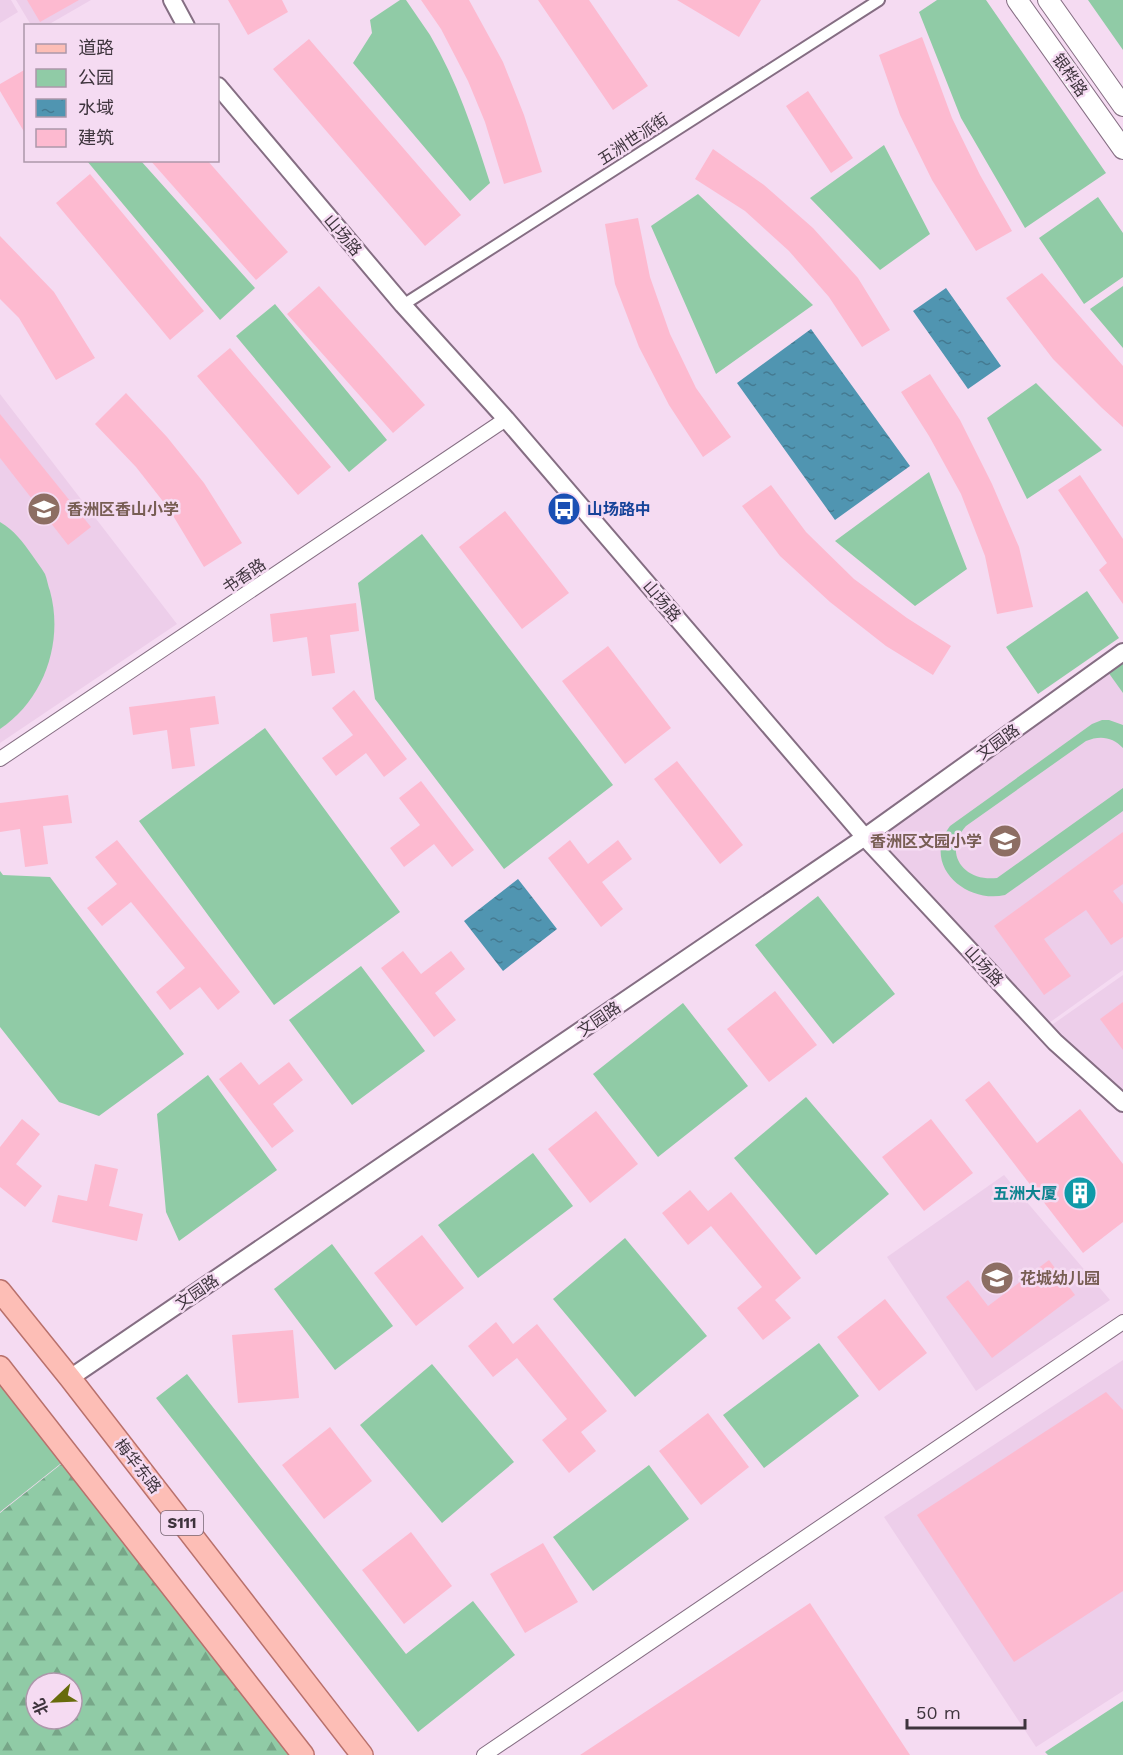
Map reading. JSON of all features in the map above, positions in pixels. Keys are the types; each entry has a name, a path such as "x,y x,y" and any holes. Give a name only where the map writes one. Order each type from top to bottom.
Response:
{"main road":[{"name":"银桦路","path":"1017,0 1123,149"},
{"name":"银桦路","path":"1048,0 1123,106"},
{"name":"梅华东路","path":"0,1291 362,1755"},
{"name":"S111","path":"0,1367 303,1755"}],"street":[{"path":"172,0 185,24"},
{"name":"五洲世派街","path":"403,305 879,0"},
{"name":"山场路","path":"219,87 403,305 506,419 865,837 1055,1042 1123,1103"},
{"name":"书香路","path":"0,759 506,419"},
{"name":"文园路","path":"70,1378 865,837 1123,652"},
{"path":"484,1755 1123,1322"}],"shaded area":[{"path":"0,0 11,0 18,12 0,23"},
{"path":"16,0 91,0 49,24 30,24"},
{"name":"香洲区香山小学","path":"0,394 177,624 0,743"},
{"name":"香洲区文园小学","path":"1123,653 1123,970 1042,1028 887,861 888,821"},
{"path":"1123,975 1123,1097 1046,1029"},
{"name":"花城幼儿园","path":"1004,1175 1110,1300 976,1391 887,1257"},
{"path":"1123,1360 1123,1691 1036,1747 884,1517"}],"green space":[{"path":"400,0 406,0 440,52 471,126 490,183 470,201 353,63 372,33 370,20"},
{"path":"937,0 986,0 1106,173 1025,228 961,118 919,12"},
{"path":"1088,0 1123,0 1123,50"},
{"path":"884,145 930,234 880,270 810,198"},
{"path":"88,162 142,162 255,288 220,320"},
{"path":"698,194 813,305 716,374 651,226"},
{"path":"1098,197 1123,233 1123,277 1084,304 1039,238"},
{"path":"1123,286 1123,348 1090,309"},
{"path":"275,304 387,440 349,472 236,336"},
{"path":"1036,383 1102,450 1027,499 987,418"},
{"path":"929,472 967,569 915,606 835,541"},
{"path":"0,522 18,537 45,574 54,610 54,630 47,668 39,686 15,717 0,729"},
{"path":"422,534 613,785 504,869 375,699 358,583"},
{"path":"1087,591 1119,638 1038,694 1006,647"},
{"path":"1123,661 1123,693 1108,672"},
{"path":"1102,720 1123,725 1123,748 1115,741 1106,738 1086,741 966,826 959,836 956,846 957,855 960,864 966,870 985,878 997,878 1123,788 1123,811 1005,895 990,896 962,887 944,867 941,854 942,840 950,826 1092,724"},
{"path":"265,728 400,912 274,1005 139,821"},
{"path":"0,871 3,875 50,877 184,1054 99,1116 59,1102 0,1027"},
{"path":"818,896 895,994 833,1044 755,945"},
{"path":"361,966 425,1051 352,1105 289,1020"},
{"path":"683,1003 748,1086 658,1157 593,1074"},
{"path":"208,1075 277,1170 179,1241 166,1212 157,1114"},
{"path":"806,1097 889,1194 816,1255 734,1158"},
{"path":"533,1153 573,1206 478,1278 438,1225"},
{"path":"625,1238 707,1336 635,1397 553,1299"},
{"path":"332,1244 393,1326 335,1370 274,1289"},
{"path":"819,1343 859,1396 764,1468 723,1415"},
{"path":"432,1364 514,1462 442,1523 360,1425"},
{"path":"0,1369 69,1457 0,1512"},
{"path":"187,1374 406,1654 473,1601 515,1655 418,1732 156,1398"},
{"path":"70,1457 303,1755 0,1755 0,1513"},
{"path":"649,1465 689,1519 593,1591 553,1537"},
{"path":"1123,1701 1123,1755 1048,1755 1045,1752"}],"water":[{"path":"946,288 1001,366 968,389 913,311"},
{"path":"811,329 910,466 835,520 737,383"},
{"path":"518,879 557,929 503,971 464,921"}],"building":[{"path":"27,0 79,0 40,22"},
{"path":"228,0 282,0 288,12 248,35"},
{"path":"421,0 469,0 503,62 524,115 542,172 504,184 485,122 468,81 441,29"},
{"path":"538,0 589,0 648,86 613,110"},
{"path":"677,0 761,0 739,37"},
{"path":"922,37 952,118 980,175 1012,231 976,251 932,180 900,115 879,55"},
{"path":"309,39 461,215 425,246 273,69"},
{"path":"24,70 24,132 0,91 0,84"},
{"path":"808,91 853,158 831,173 786,106"},
{"path":"713,149 764,185 813,228 858,278 890,330 862,347 829,297 789,251 745,211 695,179"},
{"path":"152,162 209,162 288,252 256,280"},
{"path":"90,174 204,311 170,340 56,203"},
{"path":"638,218 650,277 670,334 696,388 731,437 703,457 669,405 639,347 615,284 605,224"},
{"path":"0,236 54,292 95,358 56,380 19,318 0,299"},
{"path":"1042,273 1123,366 1123,427 1053,359 1006,298"},
{"path":"319,286 425,405 393,433 287,314"},
{"path":"230,348 331,467 298,495 197,376"},
{"path":"930,374 960,420 992,484 1019,547 1033,607 997,614 985,556 961,494 929,436 901,392"},
{"path":"126,393 167,437 204,483 242,543 204,567 169,509 136,467 95,424"},
{"path":"0,414 91,527 68,545 0,458"},
{"path":"1080,475 1123,539 1123,604 1099,570 1107,563 1058,490"},
{"path":"771,485 806,532 854,579 907,618 951,646 933,675 886,646 830,602 780,556 742,506"},
{"path":"505,511 569,593 522,629 459,547"},
{"path":"356,603 359,631 330,635 335,673 312,676 307,637 273,642 270,614"},
{"path":"608,646 671,728 625,764 562,681"},
{"path":"354,690 407,759 384,777 366,753 336,776 322,758 353,735 332,708"},
{"path":"215,696 219,724 190,728 195,766 172,769 167,730 133,735 129,707"},
{"path":"677,761 743,845 720,864 654,779"},
{"path":"421,781 474,850 452,867 434,844 404,867 390,848 420,825 399,798"},
{"path":"68,795 72,823 43,826 48,864 25,867 20,829 0,832 0,803"},
{"path":"1123,832 1123,884 1113,891 1123,904 1123,937 1111,945 1086,910 1044,939 1071,976 1044,995 994,926"},
{"path":"117,840 240,992 218,1010 200,987 170,1010 156,992 185,968 131,902 102,926 87,908 117,884 95,857"},
{"path":"570,840 588,864 618,840 632,859 602,882 623,909 601,927 548,858"},
{"path":"403,951 421,974 451,951 465,969 435,993 456,1020 434,1037 381,968"},
{"path":"775,991 817,1045 769,1082 727,1029"},
{"path":"1123,1002 1123,1050 1100,1019"},
{"path":"241,1062 259,1085 289,1062 303,1080 273,1104 294,1131 272,1148 219,1079"},
{"name":"五洲大厦","path":"989,1081 1037,1143 1080,1109 1123,1164 1123,1222 1083,1253 965,1100"},
{"path":"596,1111 638,1164 590,1203 548,1149"},
{"path":"22,1119 40,1134 16,1164 42,1186 25,1207 0,1187 0,1147"},
{"path":"931,1119 973,1173 924,1211 882,1157"},
{"path":"95,1164 118,1169 109,1206 143,1214 137,1241 52,1222 58,1195 87,1201"},
{"path":"690,1190 708,1211 731,1192 801,1278 775,1300 791,1318 763,1340 737,1308 762,1287 711,1226 688,1245 662,1213"},
{"path":"422,1235 464,1288 416,1326 374,1273"},
{"path":"1049,1260 1075,1295 992,1358 946,1297 968,1280 988,1306"},
{"path":"885,1299 927,1353 879,1391 837,1337"},
{"path":"496,1322 513,1344 537,1324 607,1411 581,1432 596,1451 569,1473 542,1440 567,1419 517,1358 493,1377 468,1346"},
{"path":"293,1330 299,1398 238,1403 232,1335"},
{"path":"1106,1392 1123,1410 1123,1591 1014,1662 917,1515"},
{"path":"708,1413 749,1467 701,1505 659,1451"},
{"path":"330,1427 372,1481 324,1519 282,1465"},
{"path":"411,1532 452,1586 404,1624 362,1570"},
{"path":"543,1543 578,1602 525,1633 490,1574"},
{"path":"810,1603 910,1755 580,1755"}],"place":[{"name":"香洲区香山小学","path":"44,509"},
{"name":"山场路中","path":"564,509"},
{"name":"香洲区文园小学","path":"1005,841"},
{"name":"五洲大厦","path":"1080,1193"},
{"name":"花城幼儿园","path":"997,1278"}]}
